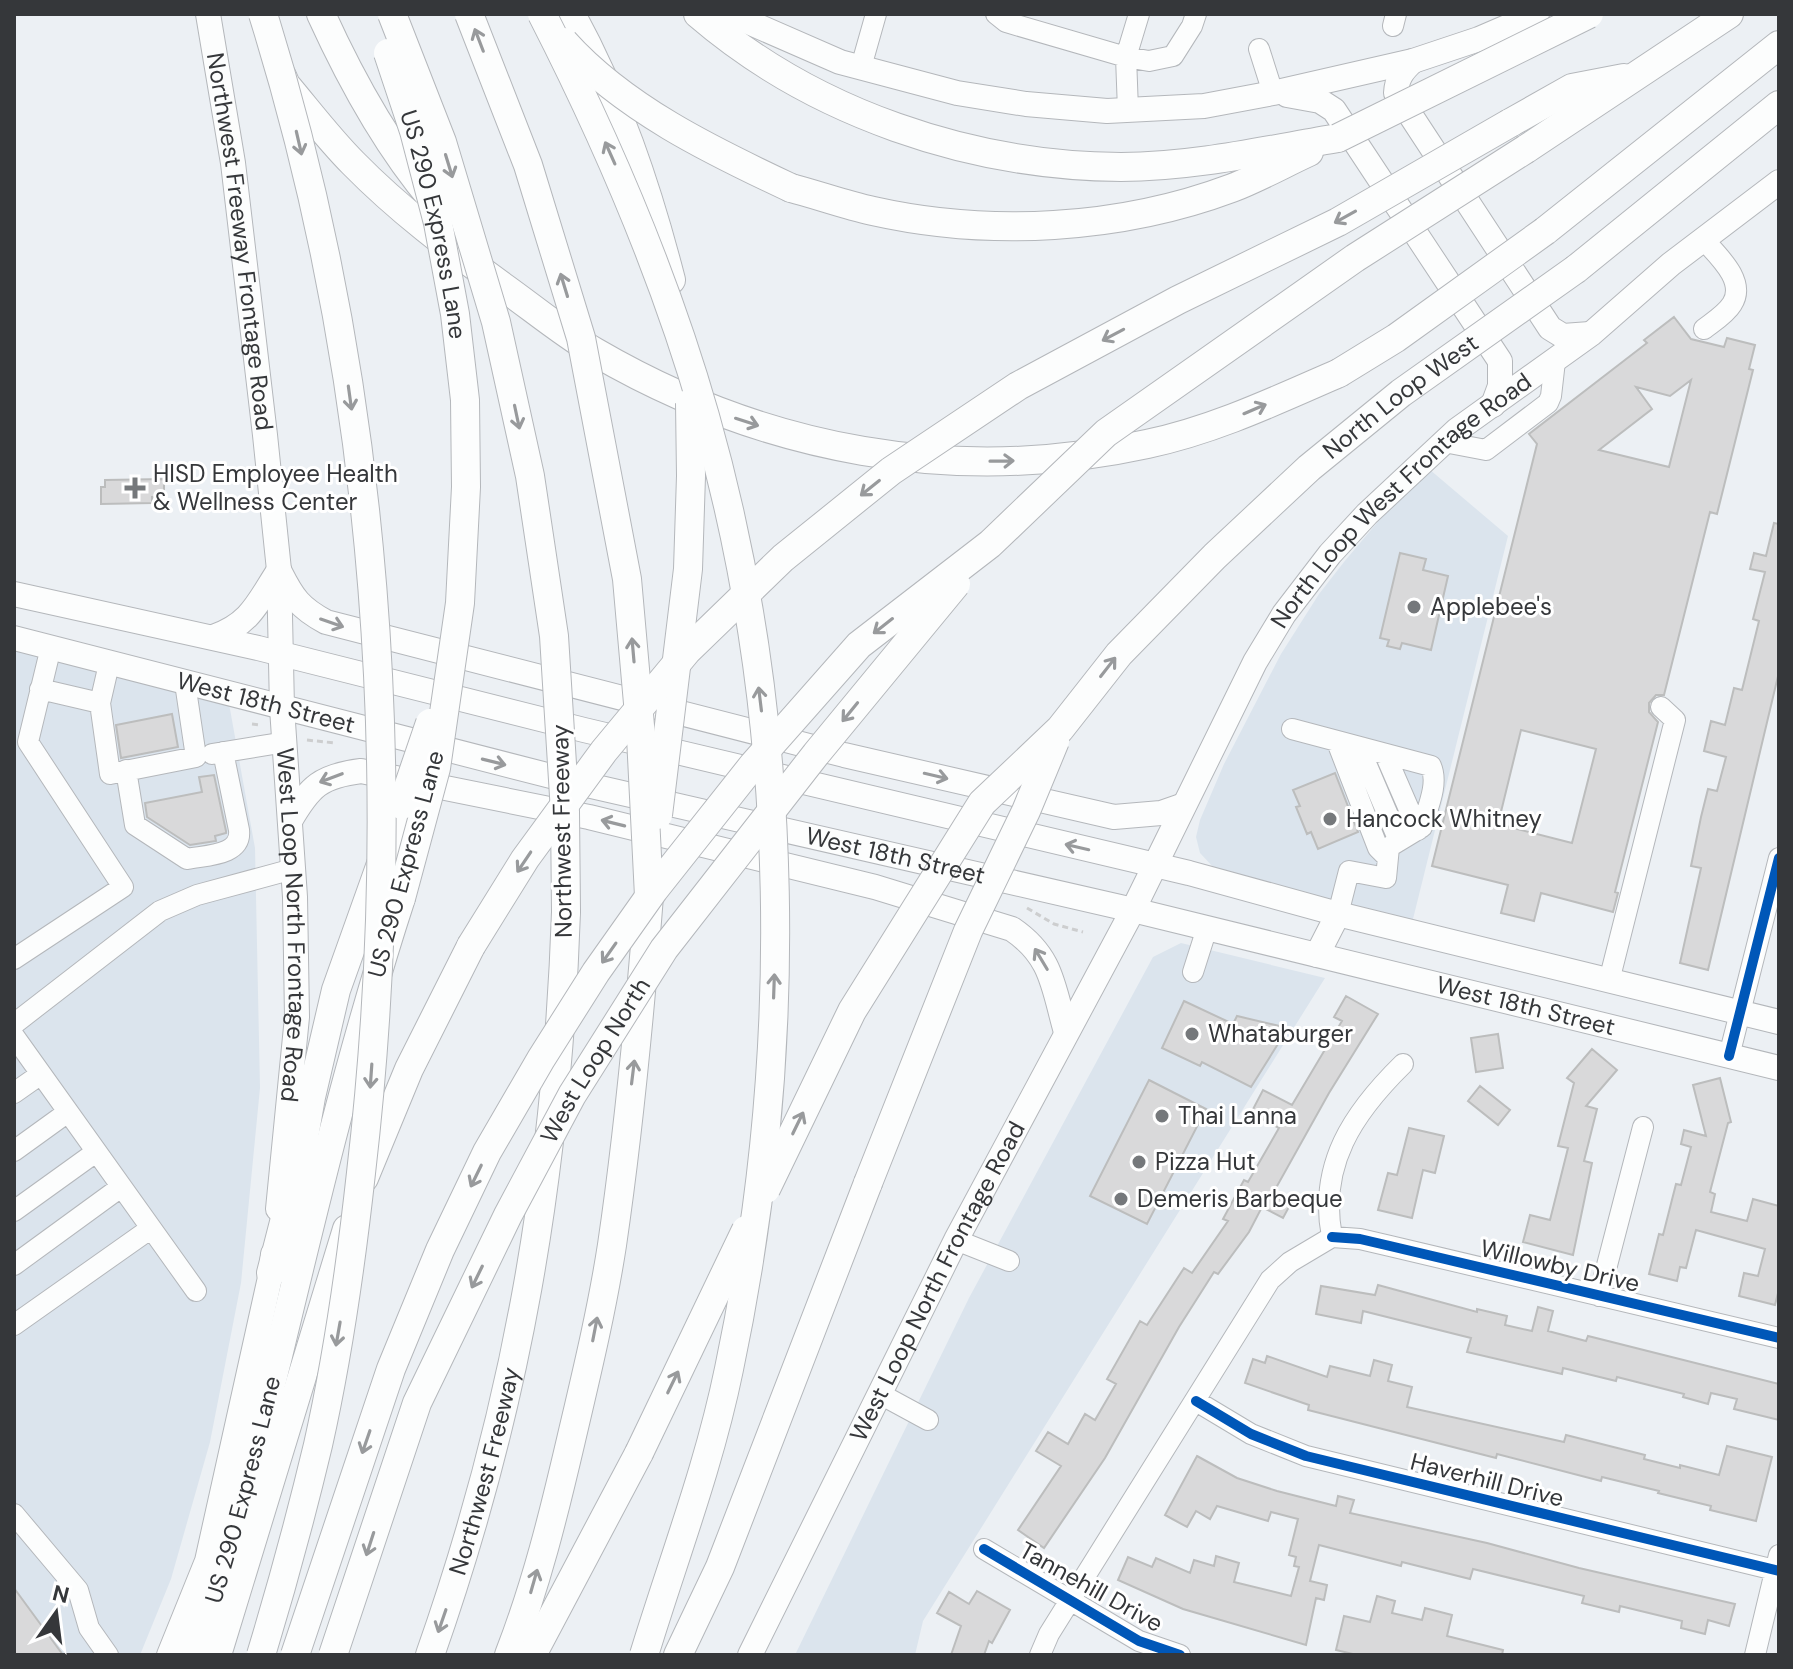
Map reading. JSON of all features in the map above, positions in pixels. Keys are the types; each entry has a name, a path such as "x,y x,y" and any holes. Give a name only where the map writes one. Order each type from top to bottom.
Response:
{"highway":[{"path":"251,14 286,85 352,162 422,227 592,351 649,381 726,415 806,441 881,455 958,462 1054,460 1148,444 1228,421 1339,373 1396,338 1545,231 1779,45"},
{"path":"261,1655 318,1443 353,1247 368,1113 380,950 383,790 371,586 358,450 340,329 288,91 263,14"},
{"path":"321,14 372,114 416,180 473,247 532,308"},
{"name":"US 290 Express Lane","path":"196,1655 216,1596 248,1477 342,1091 410,868 436,768 460,603 466,487 465,400 455,314 438,223 414,131 375,14"},
{"name":"Northwest Freeway","path":"392,14 442,142 491,307 530,476 554,636 565,812 566,912 556,1090 543,1202 524,1315 479,1508 430,1655"},
{"path":"469,14 528,165 581,338 627,579 641,737 649,896"},
{"path":"541,14 577,56 644,109 714,153 791,188 872,211 937,222 1026,227 1162,210 1232,188 1589,14"},
{"path":"541,14 611,153 678,328 706,419 748,614 771,807 776,917 772,1064 749,1268 710,1453 644,1655"},
{"path":"509,1655 525,1613 561,1485 611,1247 688,569 691,476 689,383 674,292 653,209 625,127 590,48 571,14"},
{"path":"698,14 763,63 834,102 900,128 979,151 1060,164 1121,167 1180,164 1338,138"},
{"path":"295,1655 391,1369 440,1250 487,1152 596,972 654,890 764,753 859,645 990,544 1106,433 1355,258 1729,14"},
{"path":"217,1655 360,1189 409,1069 471,946 525,859 604,751 687,651 783,558 879,480 1018,386 1178,300 1338,222 1572,88 1641,74"},
{"name":"North Loop West","path":"1060,729 1119,654 1215,556 1309,468 1401,393 1576,269 1778,106"},
{"name":"West Loop North","path":"333,1655 417,1403 508,1215 572,1095 664,949 816,754 990,544"},
{"path":"271,1273 300,1160 336,990 447,677"},
{"path":"532,1655 639,1453 852,1011 982,803 1060,729"},
{"path":"678,1655 720,1567 968,931 1026,811 1060,729"}],"main road":[{"name":"Northwest Freeway Frontage Road","path":"208,14 233,163 279,570 282,708"},
{"path":"730,14 840,62 972,96 1107,111 1204,106 1273,93 1413,61 1479,39 1527,16"},
{"path":"1413,61 1397,81 1396,93 1550,328 1563,336 1591,334"},
{"path":"1273,93 1320,101 1334,110 1500,361 1500,386 1493,405"},
{"name":"North Loop West Frontage Road","path":"1133,910 1255,662 1284,614 1330,554 1444,442 1591,334 1671,264 1779,182"},
{"path":"213,637 232,631 247,619 279,570"},
{"path":"279,570 293,598 307,612 341,626 844,755 1114,817 1161,813 1184,805"},
{"path":"17,639 22,596"},
{"name":"West 18th Street","path":"22,596 281,653 584,730 1153,865 1338,914 1779,1022"},
{"name":"West 18th Street","path":"17,639 589,786 1133,910 1779,1068"},
{"name":"West Loop North Frontage Road","path":"169,1655 207,1561 271,1273 297,1017 293,869 282,708"},
{"path":"290,821 306,794 320,782 342,773 361,771 589,817 875,887 1012,929 1028,940 1045,961 1066,1032"},
{"name":"West Loop North Frontage Road","path":"750,1655 956,1240 1133,910"},
{"path":"1317,955 1338,914"}],"street":[{"path":"861,67 876,14"},
{"path":"996,14 1006,22 1149,61 1173,56 1196,14"},
{"path":"1128,110 1126,57 1139,14"},
{"path":"1259,49 1273,93"},
{"path":"1703,239 1727,266 1736,293 1730,308 1704,329"},
{"path":"1444,442 1477,450 1491,446 1548,403 1555,361"},
{"path":"14,959 123,887 28,742 51,647"},
{"path":"109,664 100,703 110,774 286,742"},
{"path":"185,683 196,757"},
{"path":"40,689 100,703"},
{"path":"1609,981 1675,720 1661,707"},
{"path":"1292,729 1431,766 1433,771 1422,827 1398,848 1349,871 1338,914"},
{"path":"1360,748 1378,848 1398,848"},
{"path":"1360,748 1398,848"},
{"path":"126,770 135,825 187,859 231,850 238,841 239,830 223,752"},
{"path":"1729,1056 1779,858"},
{"path":"14,1024 160,911 197,895 293,869"},
{"path":"1193,972 1207,928"},
{"path":"14,1036 196,1291"},
{"path":"1040,1655 1049,1634 1270,1280 1290,1262 1332,1237 1327,1213 1330,1186 1335,1162 1348,1130 1378,1089 1403,1064"},
{"path":"14,1093 41,1074"},
{"path":"14,1151 68,1112"},
{"path":"1599,1296 1643,1127"},
{"path":"14,1211 96,1152"},
{"path":"14,1265 121,1187"},
{"path":"14,1325 150,1229"},
{"name":"Willowby Drive","path":"1332,1237 1360,1239 1779,1338"},
{"path":"956,1240 1009,1261"},
{"path":"880,1394 928,1420"},
{"name":"Haverhill Drive","path":"1196,1401 1251,1434 1306,1456 1778,1565"},
{"path":"14,1514 78,1590 89,1628 108,1655"},
{"name":"Tannehill Drive","path":"984,1549 1139,1641 1180,1655"},
{"path":"1755,1655 1778,1565"}],"path":[{"path":"252,724 261,725"}],"shaded area":[{"path":"1429,469 1508,536 1412,923 1215,869 1200,853 1196,837 1224,764 1281,654 1319,594 1344,562 1397,499"},
{"path":"14,646 228,698 255,848 260,1088 241,1283 210,1442 171,1579 140,1655 14,1655"},
{"path":"1181,943 1325,978 923,1621 915,1655 795,1655 969,1298 1153,957"}],"building":[{"path":"1674,317 1691,339 1724,347 1727,338 1755,345 1749,369 1753,370 1717,514 1710,512 1664,695 1656,695 1649,703 1649,712 1658,722 1615,892 1618,893 1613,912 1541,893 1534,921 1501,913 1508,885 1432,866 1537,444 1529,434 1647,343 1644,340","holes":["1691,380 1669,467 1599,450 1652,409 1636,387 1670,396","1521,730 1596,749 1572,843 1498,824"]},
{"name":"HISD Employee Health & Wellness Center","path":"164,479 164,497 152,497 152,503 101,504 101,487 105,487 105,480"},
{"path":"1774,523 1779,524 1779,672 1708,970 1680,963 1701,868 1691,866 1701,817 1708,789 1717,791 1726,757 1704,751 1711,721 1725,725 1734,688 1742,690 1759,621 1753,619 1765,572 1750,569 1754,553 1766,556"},
{"name":"Applebee's","path":"1400,553 1426,559 1423,570 1448,576 1431,650 1402,643 1400,649 1387,646 1389,640 1380,638"},
{"path":"172,714 178,747 121,758 116,725"},
{"name":"Hancock Whitney","path":"1335,773 1358,832 1318,849 1311,832 1307,834 1293,790"},
{"path":"214,775 226,831 215,836 216,841 190,845 147,817 145,803 202,792 199,777"},
{"path":"1346,996 1378,1014 1272,1195 1290,1205 1283,1218 1262,1207 1249,1232 1218,1274 1214,1272 1105,1458 1044,1548 1018,1530 1061,1466 1036,1451 1048,1432 1068,1444 1085,1414 1095,1420 1116,1384 1107,1379 1140,1321 1147,1325 1184,1268 1192,1273 1228,1221 1223,1219 1244,1180 1248,1182 1279,1128 1251,1113 1263,1090 1292,1105 1342,1021 1334,1017"},
{"path":"1184,1001 1233,1024 1237,1016 1288,1028 1251,1087 1202,1062 1200,1066 1162,1048"},
{"path":"1498,1034 1503,1068 1476,1072 1471,1038"},
{"path":"1592,1049 1617,1070 1586,1106 1597,1109 1584,1161 1592,1163 1573,1255 1523,1242 1530,1215 1550,1220 1568,1148 1558,1146 1574,1083 1567,1078"},
{"path":"1720,1078 1731,1122 1728,1123 1710,1192 1715,1194 1711,1212 1747,1221 1753,1199 1779,1206 1779,1289 1775,1305 1739,1296 1744,1273 1758,1276 1765,1249 1696,1230 1686,1268 1680,1267 1677,1281 1649,1274 1659,1234 1663,1235 1676,1184 1681,1185 1691,1147 1681,1144 1684,1130 1706,1136 1693,1085"},
{"path":"1149,1080 1206,1109 1147,1224 1090,1196"},
{"path":"1480,1086 1510,1110 1498,1125 1468,1101"},
{"path":"1409,1128 1444,1136 1435,1173 1423,1170 1412,1218 1378,1210 1388,1173 1397,1175"},
{"path":"1378,1285 1477,1312 1477,1309 1507,1316 1505,1325 1532,1331 1538,1307 1553,1311 1548,1331 1586,1341 1588,1336 1779,1384 1779,1420 1734,1409 1737,1399 1711,1393 1708,1404 1683,1397 1684,1394 1617,1377 1616,1381 1563,1368 1562,1374 1467,1352 1471,1338 1363,1311 1361,1323 1316,1314 1321,1286 1375,1295"},
{"path":"1267,1356 1327,1377 1330,1366 1370,1376 1374,1360 1392,1365 1388,1381 1412,1387 1407,1407 1564,1442 1566,1435 1645,1455 1644,1459 1680,1468 1680,1465 1719,1475 1727,1446 1772,1457 1756,1521 1710,1510 1711,1506 1659,1491 1602,1477 1601,1481 1497,1454 1496,1458 1308,1410 1309,1405 1245,1383 1253,1359 1265,1363"},
{"path":"1197,1456 1237,1478 1277,1491 1336,1506 1338,1496 1354,1500 1350,1513 1735,1604 1729,1626 1708,1620 1705,1634 1681,1628 1682,1621 1620,1606 1619,1612 1582,1603 1584,1596 1473,1569 1470,1579 1402,1562 1401,1566 1319,1545 1310,1581 1327,1585 1324,1600 1316,1598 1306,1645 1183,1609 1118,1580 1128,1557 1152,1567 1156,1558 1190,1573 1194,1560 1214,1566 1216,1556 1239,1563 1234,1582 1291,1596 1299,1567 1294,1566 1296,1557 1289,1555 1298,1519 1271,1512 1268,1521 1217,1506 1210,1519 1196,1511 1187,1527 1165,1515"},
{"path":"14,1588 63,1655 14,1655"},
{"path":"977,1591 1010,1610 992,1643 989,1641 984,1655 951,1655 961,1626 937,1613 949,1592 969,1604"},
{"path":"1377,1596 1395,1601 1392,1613 1422,1620 1425,1608 1452,1615 1447,1636 1503,1650 1502,1655 1357,1655 1336,1650 1344,1616 1370,1622"}],"cycle path":[{"path":"1729,1056 1779,858"},
{"path":"1332,1237 1360,1239 1779,1338"},
{"path":"1196,1401 1251,1434 1306,1456 1779,1571"},
{"path":"984,1549 1139,1641 1180,1655"}],"place":[{"name":"HISD Employee Health & Wellness Center","path":"135,488"},
{"name":"Applebee's","path":"1414,607"},
{"name":"Hancock Whitney","path":"1330,819"},
{"name":"Whataburger","path":"1192,1034"},
{"name":"Thai Lanna","path":"1162,1116"},
{"name":"Pizza Hut","path":"1139,1162"},
{"name":"Demeris Barbeque","path":"1121,1199"}]}
